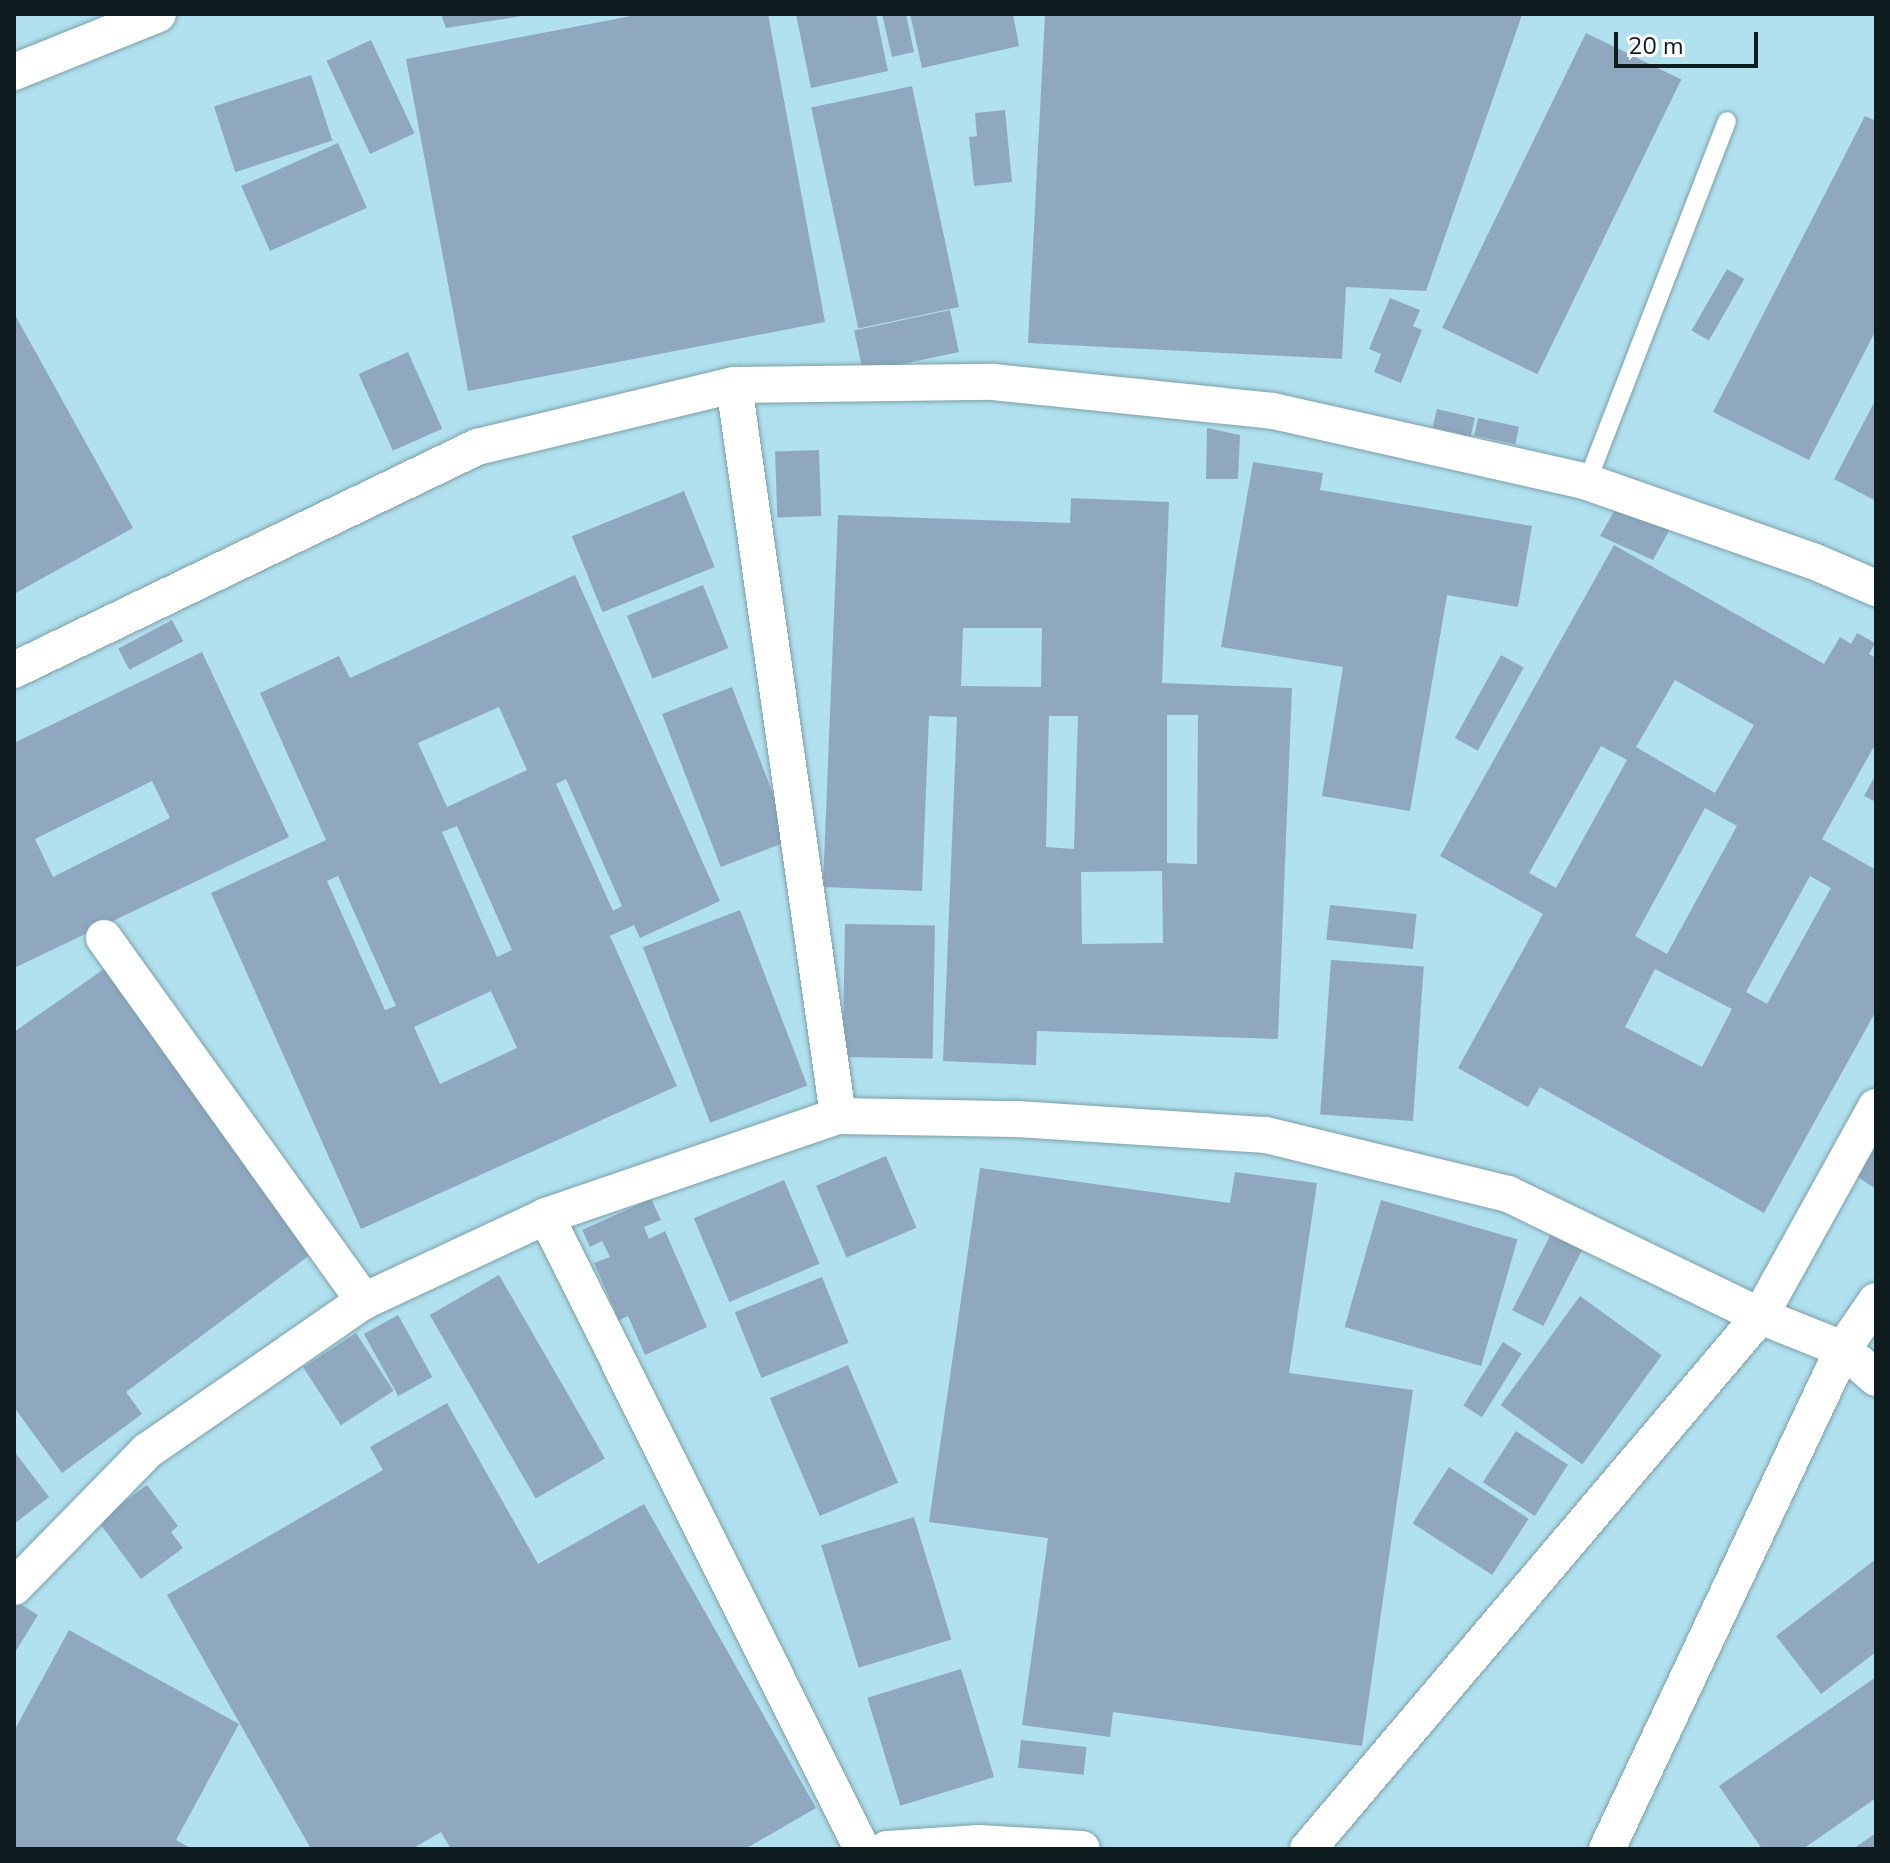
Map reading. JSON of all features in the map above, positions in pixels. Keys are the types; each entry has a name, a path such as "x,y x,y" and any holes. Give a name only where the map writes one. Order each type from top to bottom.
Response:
{"street":[{"path":"14,72 158,14"},
{"path":"14,670 477,447 734,385 993,382 1273,411 1587,482 1813,561 1876,588"},
{"path":"734,385 838,1116"},
{"path":"104,938 364,1301"},
{"path":"1308,1849 1760,1316 1876,1107"},
{"path":"14,1587 147,1451 364,1301 546,1216 838,1116 1017,1119 1266,1135 1508,1194 1760,1316 1843,1349 1876,1378"},
{"path":"546,1216 862,1849"},
{"path":"1607,1849 1843,1349 1876,1301"},
{"path":"887,1849 979,1843 1082,1849"}],"lane":[{"path":"1587,482 1727,121"}],"shaded area":[{"path":"14,14 1876,14 1876,1849 14,1849"}],"building":[{"path":"441,14 522,14 522,16 446,28"},
{"path":"642,14 768,14 825,322 468,391 406,59"},
{"path":"796,14 876,14 888,71 811,88"},
{"path":"882,14 906,14 914,52 892,57"},
{"path":"910,14 1013,14 1019,46 922,68"},
{"path":"1045,14 1522,15 1426,291 1346,287 1342,359 1028,343"},
{"path":"1586,33 1681,79 1537,374 1442,328"},
{"path":"371,40 415,133 370,154 327,61"},
{"path":"311,75 332,141 235,172 214,107"},
{"path":"912,86 959,307 858,328 811,107"},
{"path":"1005,110 1012,182 974,186 969,137 977,136 975,113"},
{"path":"1865,116 1876,121 1876,330 1809,460 1713,412"},
{"path":"338,143 367,208 270,251 241,186"},
{"path":"1727,269 1744,279 1709,340 1692,330"},
{"path":"1390,298 1420,310 1413,326 1422,330 1401,383 1374,372 1381,354 1369,349"},
{"path":"950,310 959,352 863,372 854,330"},
{"path":"14,313 133,528 14,594"},
{"path":"408,352 442,429 393,451 359,374"},
{"path":"1876,399 1876,501 1834,479"},
{"path":"1437,409 1475,418 1471,436 1433,428"},
{"path":"1478,418 1519,427 1515,444 1474,436"},
{"path":"1207,428 1240,435 1238,479 1206,479"},
{"path":"819,450 821,516 777,517 775,452"},
{"path":"1253,462 1323,473 1320,490 1532,526 1518,607 1447,595 1410,811 1322,796 1343,667 1221,647"},
{"path":"684,491 715,567 603,612 572,536"},
{"path":"1071,498 1169,502 1162,683 1292,688 1278,1039 1037,1031 1036,1065 943,1061 957,717 929,716 922,891 823,887 838,515 1070,523","holes":["963,628 1042,628 1041,687 961,686","1167,715 1198,715 1197,864 1167,863","1049,716 1078,716 1074,849 1046,847","1162,871 1163,943 1082,944 1081,872"]},
{"path":"1621,499 1675,520 1653,560 1600,536"},
{"path":"1614,545 1824,664 1840,637 1851,644 1857,633 1875,643 1869,654 1876,658 1876,743 1822,839 1876,870 1876,1011 1764,1213 1540,1087 1528,1107 1458,1068 1543,914 1440,856","holes":["1675,680 1754,725 1715,793 1636,747","1601,746 1627,760 1556,888 1529,873","1705,808 1737,826 1667,954 1635,936","1810,876 1831,888 1767,1004 1746,992","1655,969 1732,1009 1702,1067 1625,1027"]},
{"path":"575,575 720,901 640,938 634,925 610,936 677,1086 361,1229 211,893 326,840 260,693 339,656 350,678","holes":["499,707 527,770 447,807 418,743","566,779 622,906 613,911 556,784","457,826 512,950 497,957 442,832","338,876 396,1006 385,1010 327,881","491,991 517,1048 440,1084 414,1027"]},
{"path":"703,585 728,648 652,679 627,616"},
{"path":"172,620 183,641 129,670 118,649"},
{"path":"202,652 289,837 14,968 14,743","holes":["152,781 170,818 53,877 35,839"]},
{"path":"1501,655 1524,668 1478,751 1455,738"},
{"path":"732,687 791,840 721,867 662,714"},
{"path":"1876,774 1876,802 1864,796"},
{"path":"1330,905 1417,914 1413,949 1326,940"},
{"path":"740,910 807,1086 710,1123 643,947"},
{"path":"845,924 935,926 933,1059 843,1057"},
{"path":"1331,960 1424,966 1413,1121 1320,1115"},
{"path":"114,962 322,1246 126,1392 142,1414 62,1473 14,1407 14,1032"},
{"path":"1876,1128 1876,1189 1850,1172"},
{"path":"886,1156 916,1228 847,1257 816,1186"},
{"path":"980,1168 1230,1203 1235,1172 1317,1183 1289,1373 1413,1390 1362,1746 1113,1712 1110,1737 1022,1725 1048,1538 929,1522"},
{"path":"784,1180 820,1264 729,1302 694,1218"},
{"path":"651,1199 661,1220 644,1227 649,1239 665,1231 707,1327 645,1355 628,1316 619,1320 594,1263 610,1257 602,1241 590,1247 582,1230"},
{"path":"1381,1200 1517,1239 1481,1366 1345,1327"},
{"path":"1553,1230 1584,1246 1543,1326 1512,1310"},
{"path":"499,1275 605,1459 536,1499 430,1315"},
{"path":"822,1277 849,1343 761,1378 735,1312"},
{"path":"1580,1296 1662,1355 1582,1465 1501,1405"},
{"path":"398,1315 432,1377 398,1396 364,1334"},
{"path":"356,1333 394,1391 341,1425 303,1367"},
{"path":"1503,1342 1522,1354 1482,1417 1463,1406"},
{"path":"848,1365 898,1483 820,1516 770,1398"},
{"path":"447,1403 538,1564 644,1504 816,1808 745,1849 451,1849 441,1832 412,1849 311,1849 167,1595 383,1470 370,1447"},
{"path":"1516,1431 1568,1465 1535,1516 1483,1482"},
{"path":"14,1451 49,1497 14,1524"},
{"path":"1449,1467 1529,1519 1492,1575 1413,1523"},
{"path":"147,1485 178,1526 171,1532 183,1548 141,1579 98,1521"},
{"path":"914,1517 951,1639 859,1668 821,1545"},
{"path":"1876,1559 1876,1652 1821,1694 1776,1636"},
{"path":"14,1600 38,1615 14,1654"},
{"path":"69,1630 239,1724 176,1840 192,1849 14,1849 14,1731"},
{"path":"961,1669 994,1777 900,1806 867,1698"},
{"path":"1876,1677 1876,1798 1803,1849 1762,1849 1719,1786"},
{"path":"1021,1740 1087,1747 1084,1775 1018,1768"},
{"path":"1876,1833 1876,1849 1853,1849"}]}
